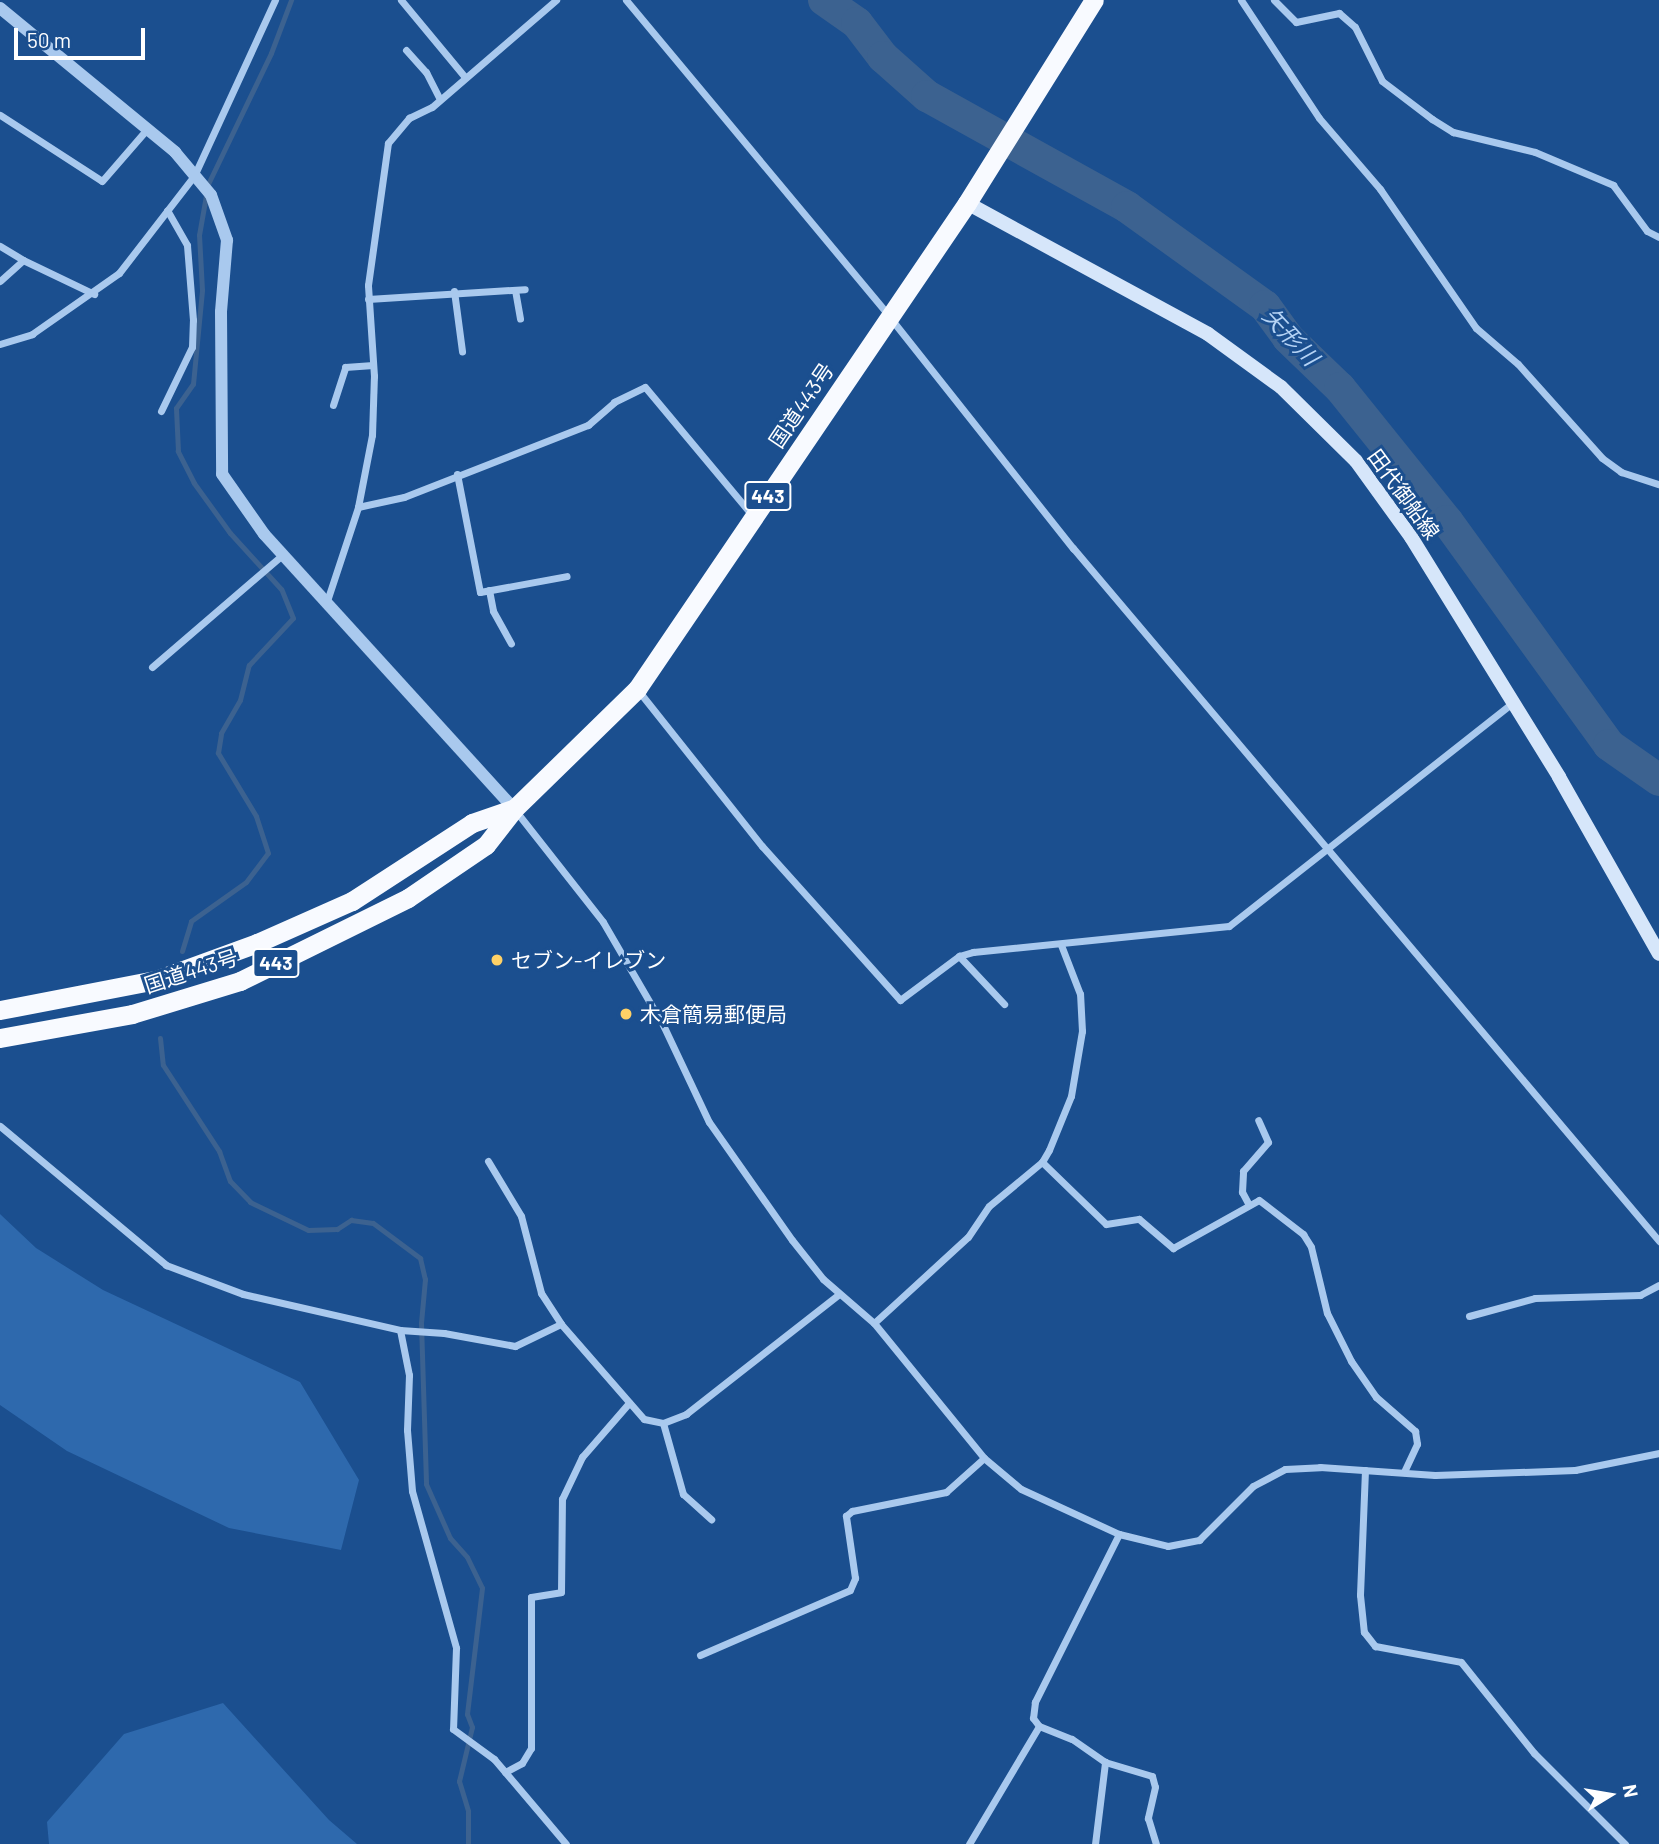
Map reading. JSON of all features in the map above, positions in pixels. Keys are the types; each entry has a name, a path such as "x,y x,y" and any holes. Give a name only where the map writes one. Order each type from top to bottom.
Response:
{"highway":[{"name":"国道443号","path":"0,1038 132,1014 240,981 408,898 486,845 514,809 637,689 967,203 1030,97 1094,0"},
{"name":"国道443号","path":"0,1010 156,980 257,943 352,901 472,824 514,809"}],"main road":[{"name":"田代御船線","path":"967,203 1208,334 1281,387 1356,461 1411,537 1659,954"}],"street":[{"path":"0,344 33,334 94,294 119,273 194,176 275,0"},
{"path":"401,0 465,77"},
{"path":"326,604 358,507 372,435 373,365 368,299 388,143 409,118 440,99 556,0"},
{"path":"626,0 888,316 1073,548 1329,846 1659,1241"},
{"path":"1241,0 1320,118 1380,189 1476,328 1518,364 1602,458 1621,472 1659,484"},
{"path":"1274,0 1296,22 1339,13 1355,27 1382,81 1432,119 1453,132 1535,152 1613,185 1647,231 1659,237"},
{"path":"0,8 147,129 211,195 227,240 220,312 222,474 282,555 514,809 603,922 664,1027 709,1122 792,1240 838,1295 874,1323 984,1458 1021,1489 1119,1534 1168,1546 1185,1545 1213,1529 1253,1486 1272,1474 1297,1468 1404,1472 1575,1470 1659,1453"},
{"path":"406,50 426,72 440,99"},
{"path":"0,116 102,181 147,129"},
{"path":"161,411 192,347 193,320 187,245 167,210"},
{"path":"0,246 94,294"},
{"path":"0,281 23,260"},
{"path":"368,299 454,291 525,289"},
{"path":"515,290 520,318"},
{"path":"454,291 462,351"},
{"path":"333,405 345,367 373,365"},
{"path":"358,507 404,497 457,474 588,425 614,402 645,387 754,517"},
{"path":"457,474 480,592 567,576"},
{"path":"152,667 282,555"},
{"path":"489,590 493,611 511,643"},
{"path":"637,689 762,846 900,1000 959,956 1061,945 1144,932 1229,926 1512,703"},
{"path":"874,1323 968,1237 989,1206 1042,1162 1060,1126 1081,1051 1080,994 1061,945"},
{"path":"959,956 1004,1004"},
{"path":"1249,1205 1240,1180 1268,1142 1258,1120"},
{"path":"0,1126 166,1265 243,1294 404,1330 444,1333 515,1346 561,1324"},
{"path":"488,1161 521,1216 541,1293 561,1324 644,1419 663,1423 686,1414 838,1295"},
{"path":"1042,1162 1106,1224 1139,1219 1173,1248 1249,1205 1261,1201 1307,1239 1327,1313 1351,1361 1377,1397 1415,1432 1417,1444 1404,1472"},
{"path":"1469,1316 1535,1298 1640,1295 1659,1285"},
{"path":"404,1330 409,1375 407,1440 412,1491 456,1648 451,1712 453,1730 482,1749 505,1772 566,1844"},
{"path":"505,1772 522,1763 531,1748 531,1597 561,1592 559,1552 565,1490 582,1457 629,1403"},
{"path":"663,1423 683,1494 711,1519"},
{"path":"700,1655 850,1590 855,1578 846,1516 946,1492 984,1458"},
{"path":"1365,1469 1360,1595 1364,1632 1375,1646 1461,1662 1534,1753 1625,1844"},
{"path":"1119,1534 1035,1702 1033,1718 1039,1726 1072,1739 1105,1762 1152,1776 1155,1787 1149,1818 1156,1844"},
{"path":"969,1844 1039,1726"},
{"path":"1095,1844 1105,1762"}],"shaded area":[{"path":"0,1214 36,1248 103,1290 300,1382 359,1480 341,1550 229,1528 67,1451 0,1405"},
{"path":"223,1703 329,1820 357,1844 49,1844 47,1822 124,1734"}],"waterway":[{"path":"182,951 191,921 246,882 268,853 256,816 218,753 221,733 240,700 249,665 293,618 281,589 230,533 194,483 178,451 176,408 193,384 202,290 199,235 208,184 271,53 291,0"},
{"name":"矢形川","path":"824,0 857,23 883,57 927,96 1127,207 1265,306 1288,338 1340,388 1447,521 1609,745 1659,780"},
{"path":"160,1038 163,1065 219,1151 230,1181 250,1202 308,1230 337,1229 351,1220 373,1223 420,1258 425,1279 421,1323 426,1484 450,1538 467,1557 482,1588 467,1714 472,1727 459,1781 468,1811 468,1844"}],"place":[{"name":"セブン-イレブン","path":"497,960"},
{"name":"木倉簡易郵便局","path":"626,1014"}]}
